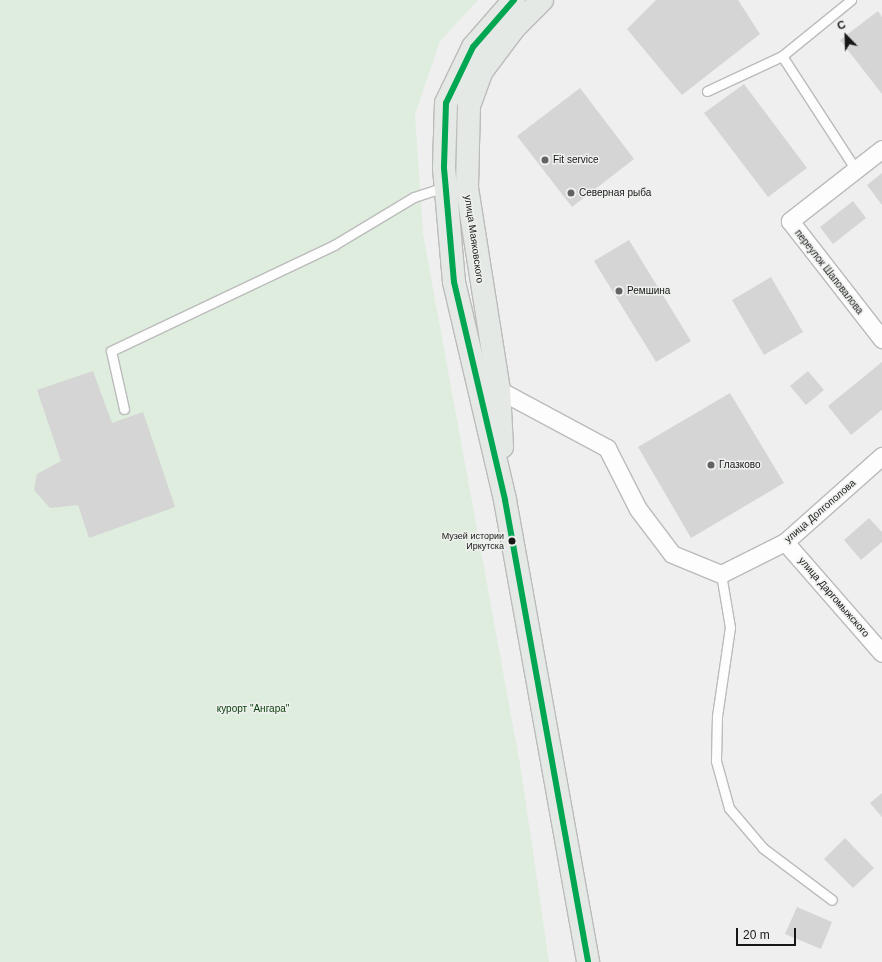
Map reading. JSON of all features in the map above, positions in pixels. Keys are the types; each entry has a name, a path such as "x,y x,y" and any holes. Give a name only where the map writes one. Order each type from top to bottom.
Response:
{"main road":[{"name":"улица Маяковского","path":"514,0 473,47 446,103 444,168 445,187 454,282 505,500 588,962"},
{"name":"улица Маяковского","path":"505,500 499,390 467,187 469,106 482,71 515,27 542,0"}],"street":[{"name":"переулок Шаповалова","path":"882,149 790,221 882,339"},
{"path":"499,390 607,448 638,509 672,554 721,574"},
{"name":"улица Долгополова","path":"721,574 785,542 882,456"},
{"name":"улица Даргомыжского","path":"785,542 882,653"}],"lane":[{"path":"707,91 782,56 851,0"},
{"path":"782,56 856,170"},
{"path":"124,409 111,351 334,245 414,196 445,187"},
{"path":"721,574 730,627 716,716 716,761 729,808 763,848 832,900"}],"green space":[{"name":"курорт \"Ангара\"","path":"0,0 478,0 440,41 415,114 423,234 521,770 549,962 0,962"}],"building":[{"path":"656,0 738,0 760,34 682,95 627,29"},
{"path":"878,11 882,17 882,94 840,40"},
{"path":"744,84 807,168 768,197 704,113"},
{"path":"580,88 634,159 572,207 517,136"},
{"path":"882,173 882,205 867,185"},
{"path":"853,201 866,218 833,244 820,227"},
{"path":"629,240 691,341 656,362 594,261"},
{"path":"771,277 803,332 764,355 732,300"},
{"path":"882,362 882,410 851,435 828,406"},
{"path":"93,371 112,423 143,412 175,507 89,538 78,505 50,508 34,490 37,474 61,461 37,390"},
{"path":"808,371 824,390 806,405 790,386"},
{"name":"Глазково","path":"730,393 784,483 691,538 638,447"},
{"path":"869,518 882,532 882,542 861,560 844,540"},
{"path":"882,793 882,817 870,803"},
{"path":"845,838 874,868 853,888 824,859"},
{"path":"797,907 832,922 821,949 785,934"}],"transit line":[{"path":"514,0 473,47 446,103 444,168 454,282 505,500 588,962"}],"place":[{"name":"Fit service","path":"545,160"},
{"name":"Северная рыба","path":"571,193"},
{"name":"Ремшина","path":"619,291"},
{"name":"Глазково","path":"711,465"},
{"name":"Музей истории Иркутска","path":"512,541"}]}
